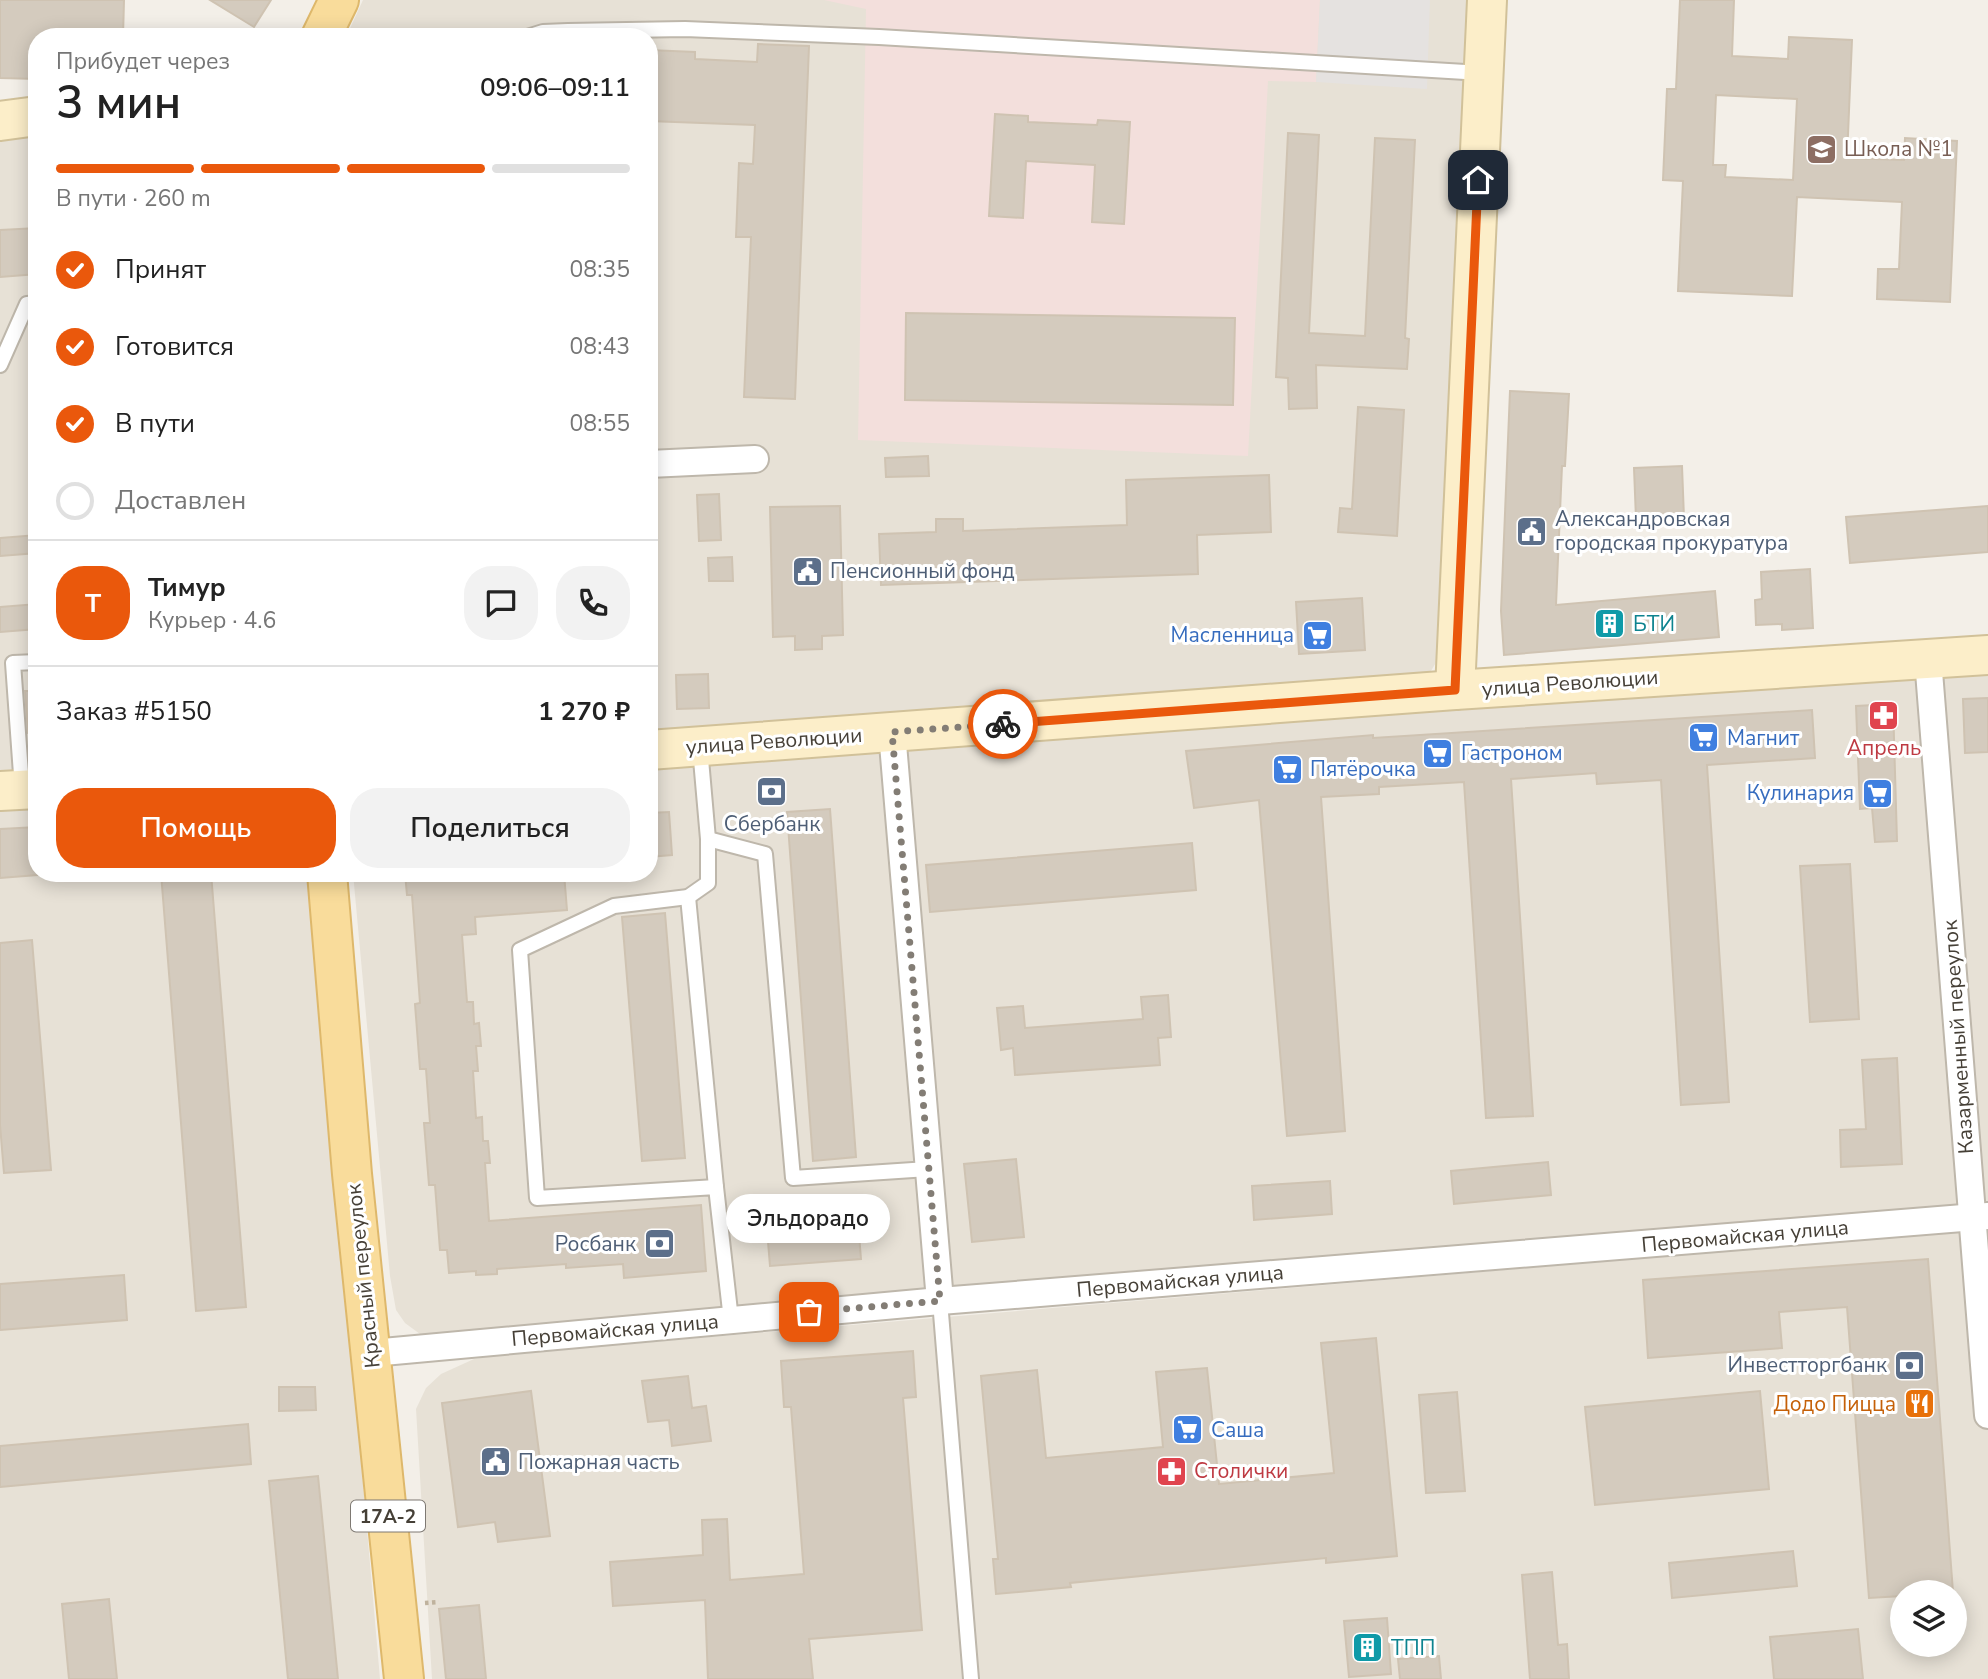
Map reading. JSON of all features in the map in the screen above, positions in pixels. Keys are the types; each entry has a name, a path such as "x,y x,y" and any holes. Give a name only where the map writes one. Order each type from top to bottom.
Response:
{"main road":[{"path":"325,28 339,0"},
{"path":"1455,690 1487,0"},
{"path":"0,121 28,117"},
{"name":"улица Революции","path":"658,749 1455,690 1988,655"},
{"name":"Красный переулок","path":"328,882 352,1174 404,1679"}],"street":[{"path":"658,464 755,459"},
{"name":"Казарменный переулок","path":"1928,659 1980,1217 1988,1415"},
{"path":"892,732 940,1301"},
{"name":"Первомайская улица","path":"372,1353 940,1301 1980,1217"}],"lane":[{"path":"658,30 892,38 1483,73"},
{"path":"0,365 28,304"},
{"path":"20,790 13,663 28,662"},
{"path":"700,747 708,839 708,883 688,897 614,906 520,950 537,1198 716,1187"},
{"path":"708,839 765,854 793,1178 928,1169"},
{"path":"688,897 731,1320"},
{"path":"940,1301 971,1679"}],"shaded area":[{"path":"363,0 1472,0 1438,659 1428,676 658,735 658,28 350,28"},
{"path":"824,0 1320,0 1316,82 1268,81 1248,456 858,440 866,9"},
{"path":"1320,0 1430,0 1427,89 1316,82"},
{"path":"28,132 28,882 311,882 380,1679 0,1679 0,138"},
{"path":"1988,668 1988,1204 436,1337 420,1334 405,1323 396,1310 390,1276 354,882 658,882 658,763"},
{"path":"1988,1229 1988,1679 432,1679 416,1409 426,1388 441,1374 474,1359"}],"building":[{"path":"0,0 124,0 123,28 28,28 28,79 0,78"},
{"path":"210,0 271,0 254,27"},
{"name":"Школа №1","path":"1680,0 1734,0 1732,56 1788,59 1789,37 1852,40 1847,158 1904,160 1905,138 1957,141 1950,302 1877,299 1878,269 1899,269 1902,202 1797,197 1792,296 1678,291 1683,181 1663,180 1667,89 1676,89","holes":["1716,95 1797,99 1793,180 1725,177 1726,165 1713,165"]},
{"path":"758,44 809,46 795,399 744,397 751,237 736,237 739,163 753,164 755,125 658,121 658,50 695,52 695,59 757,62"},
{"path":"995,114 1028,116 1028,122 1097,125 1098,120 1130,122 1124,224 1092,222 1095,165 1026,161 1023,218 989,216"},
{"path":"1288,133 1319,135 1309,333 1365,336 1375,138 1415,140 1405,338 1409,339 1407,369 1316,365 1317,408 1289,409 1288,378 1276,377"},
{"path":"28,228 28,275 0,277 0,230"},
{"path":"906,313 1235,318 1233,405 905,400"},
{"path":"1510,391 1569,394 1565,466 1562,466 1556,605 1715,591 1719,637 1504,655 1501,611"},
{"path":"1358,407 1404,410 1397,536 1338,532 1340,508 1352,509"},
{"path":"928,456 929,476 886,477 885,458"},
{"path":"1682,466 1684,518 1636,519 1634,468"},
{"path":"1269,475 1271,532 1197,535 1198,574 881,585 879,534 936,532 936,519 963,519 963,531 1127,525 1126,480"},
{"path":"719,494 721,540 699,541 697,495"},
{"name":"Пенсионный фонд","path":"840,506 843,635 822,636 822,649 795,650 795,636 773,637 770,507"},
{"path":"1988,506 1988,552 1850,563 1846,517"},
{"path":"28,536 28,554 0,556 0,538"},
{"path":"732,557 733,581 709,581 708,558"},
{"path":"1810,569 1813,628 1782,630 1782,624 1756,625 1755,600 1762,599 1761,572"},
{"path":"1362,598 1365,650 1299,654 1296,602"},
{"path":"28,605 28,630 0,632 0,607"},
{"path":"708,674 709,708 677,709 676,675"},
{"path":"25,691 28,691 28,733"},
{"path":"1988,698 1988,752 1965,753 1963,699"},
{"path":"1893,704 1897,841 1875,842 1872,808 1860,809 1856,706"},
{"path":"1812,710 1815,758 1707,765 1729,1102 1681,1105 1661,780 1597,784 1596,773 1511,779 1533,1116 1486,1118 1464,782 1379,787 1379,794 1321,797 1345,1131 1287,1136 1259,800 1194,808 1186,751 1373,735 1373,738"},
{"path":"830,809 856,1157 813,1161 787,812"},
{"path":"669,812 672,855 658,856 658,813"},
{"path":"28,827 28,876 0,878 0,829"},
{"path":"1192,843 1196,890 930,912 926,865"},
{"path":"1850,864 1859,1019 1810,1022 1800,866"},
{"path":"162,882 212,882 246,1307 196,1311"},
{"path":"406,882 565,882 567,910 475,917 476,934 462,935 467,1002 473,1002 474,1024 479,1023 481,1046 476,1046 478,1071 473,1071 476,1118 482,1117 483,1141 488,1141 490,1163 485,1163 489,1221 701,1205 706,1271 624,1278 623,1264 566,1268 566,1264 497,1269 497,1274 476,1275 476,1271 449,1273 447,1250 440,1250 435,1185 429,1185 424,1123 430,1123 426,1069 420,1069 415,1004 420,1003 412,895 407,895"},
{"path":"665,913 685,1158 642,1161 622,917"},
{"path":"32,940 51,1170 4,1173 0,1125 0,943"},
{"path":"1168,995 1171,1037 1158,1038 1160,1065 1015,1075 1013,1048 1001,1050 997,1008 1023,1006 1025,1028 1143,1019 1141,997"},
{"path":"1897,1058 1902,1164 1841,1167 1840,1130 1866,1129 1862,1060"},
{"path":"1016,1159 1024,1237 972,1242 964,1164"},
{"path":"1548,1162 1551,1195 1454,1204 1451,1171"},
{"path":"1330,1181 1332,1214 1254,1220 1252,1186"},
{"path":"856,1198 861,1259 770,1266 765,1205"},
{"path":"1928,1259 1952,1580 1890,1580 1890,1597 1869,1598 1847,1307 1779,1312 1782,1348 1648,1358 1643,1280"},
{"path":"124,1275 127,1320 0,1330 0,1284"},
{"path":"1376,1338 1397,1556 1326,1563 1326,1558 1070,1583 1071,1587 996,1594 993,1559 998,1559 981,1376 1037,1370 1046,1458 1163,1447 1156,1372 1207,1368 1219,1484 1334,1473 1321,1343"},
{"path":"913,1351 916,1397 903,1398 922,1630 809,1639 813,1679 708,1679 705,1600 613,1606 610,1562 703,1555 702,1520 727,1519 730,1580 804,1574 791,1407 784,1407 781,1361"},
{"path":"688,1376 692,1408 706,1406 711,1441 672,1446 669,1420 648,1422 642,1381"},
{"path":"279,1387 315,1387 316,1410 279,1411"},
{"name":"Пожарная часть","path":"531,1391 550,1536 498,1542 495,1522 458,1527 442,1403"},
{"path":"1760,1391 1769,1489 1595,1505 1585,1407"},
{"path":"1457,1392 1465,1491 1426,1493 1419,1395"},
{"path":"248,1424 251,1464 0,1487 0,1446"},
{"path":"318,1476 338,1679 288,1679 269,1481"},
{"path":"1793,1551 1797,1586 1672,1598 1669,1563"},
{"path":"1552,1572 1558,1645 1567,1644 1569,1679 1530,1679 1522,1575"},
{"path":"109,1599 117,1679 69,1679 62,1604"},
{"path":"479,1605 486,1679 446,1679 439,1609"},
{"name":"ТПП","path":"1387,1618 1391,1674 1349,1677 1344,1621"},
{"path":"1858,1629 1863,1679 1774,1679 1770,1637"},
{"path":"1439,1656 1441,1679 1400,1679 1398,1659"}],"way so far":[{"path":"809,1312 940,1301 892,732 1003,724"}],"place":[{"name":"Школа №1","path":"1821,149"},
{"name":"Александровская городская прокуратура","path":"1532,531"},
{"name":"Пенсионный фонд","path":"807,571"},
{"name":"БТИ","path":"1610,624"},
{"name":"Масленница","path":"1317,635"},
{"name":"Апрель","path":"1884,716"},
{"name":"Магнит","path":"1704,738"},
{"name":"Гастроном","path":"1438,753"},
{"name":"Пятёрочка","path":"1287,769"},
{"name":"Сбербанк","path":"772,792"},
{"name":"Кулинария","path":"1877,793"},
{"name":"Росбанк","path":"659,1244"},
{"name":"Эльдорадо","path":"809,1312"},
{"name":"Инвестторгбанк","path":"1910,1365"},
{"name":"Додо Пицца","path":"1919,1404"},
{"name":"Саша","path":"1188,1430"},
{"name":"Пожарная часть","path":"495,1462"},
{"name":"Столички","path":"1171,1471"},
{"name":"ТПП","path":"1368,1648"}],"route":[{"path":"1003,724 1455,690 1478,180"}]}
